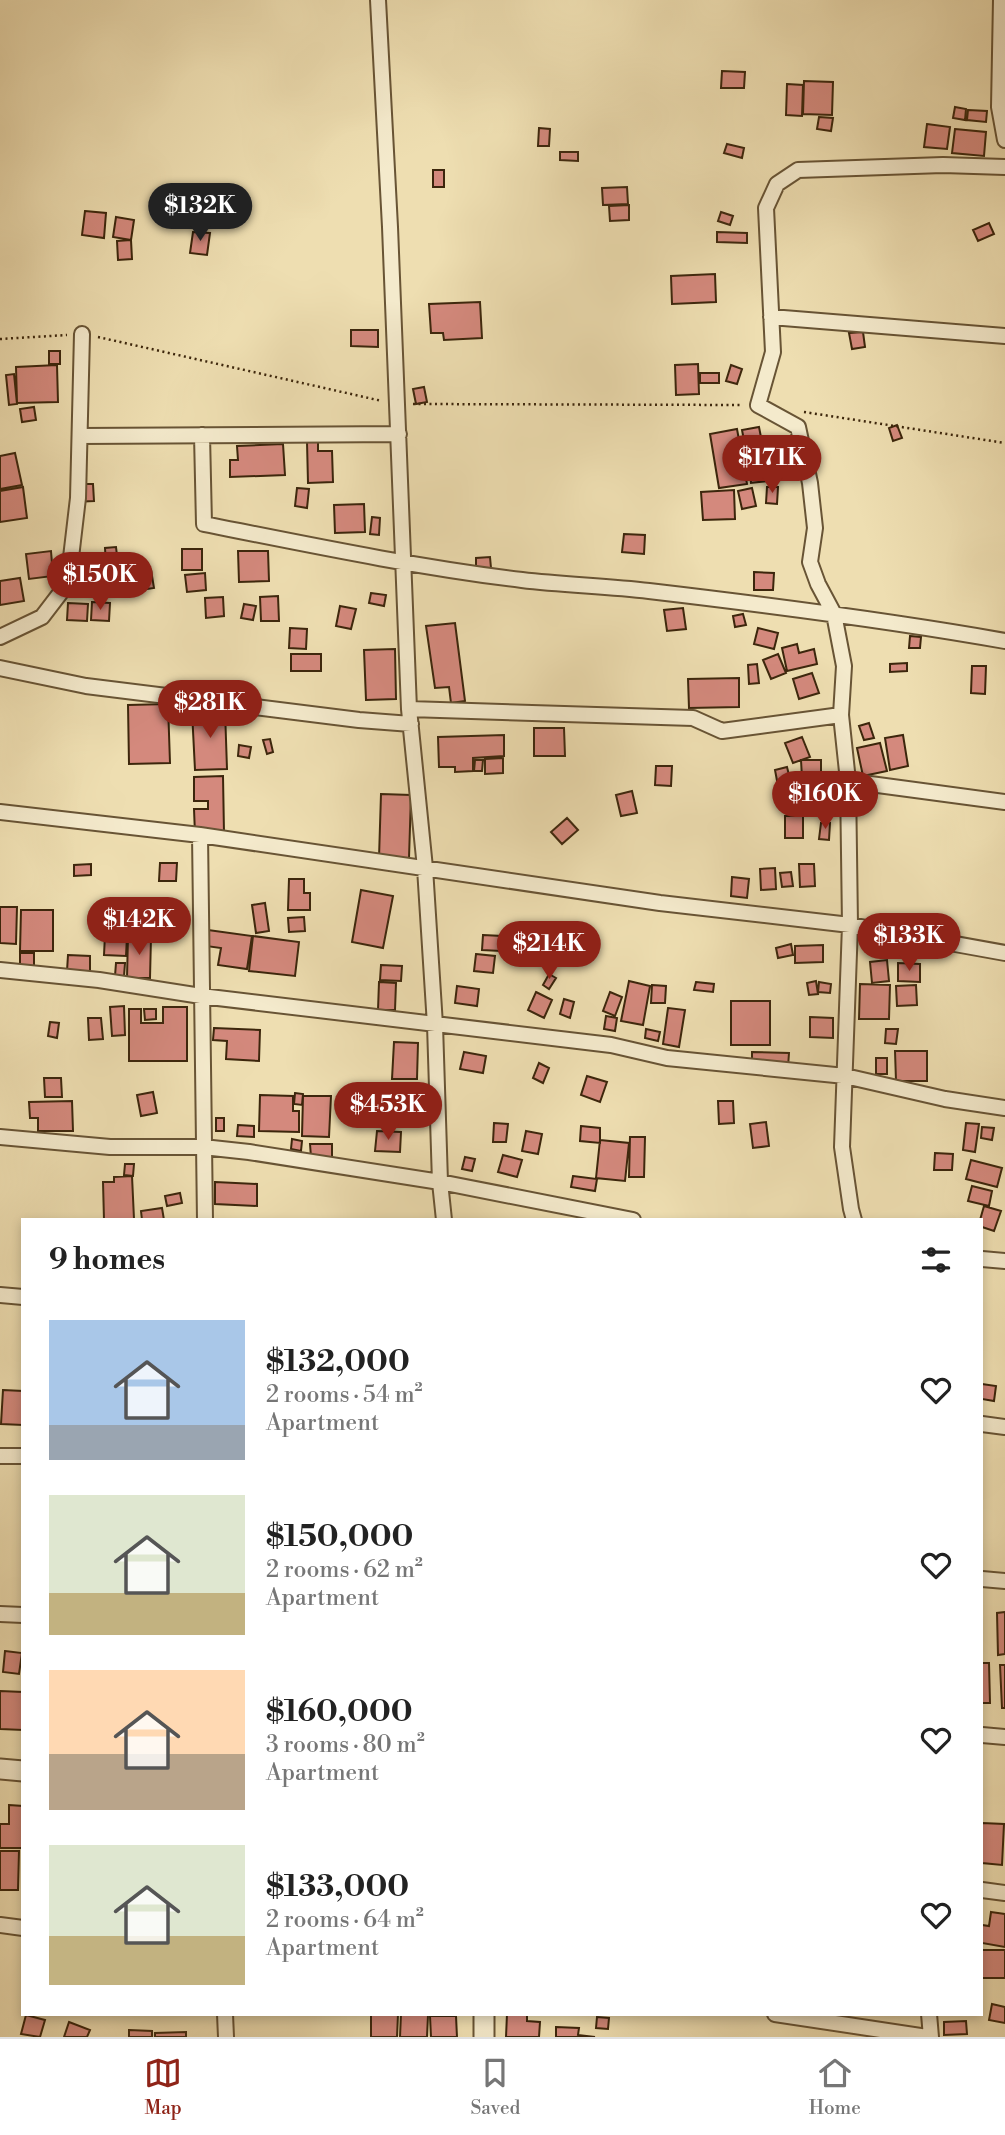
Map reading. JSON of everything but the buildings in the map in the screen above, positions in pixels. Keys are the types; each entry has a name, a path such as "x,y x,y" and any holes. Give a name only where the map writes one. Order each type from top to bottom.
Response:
{"street":[{"path":"378,0 409,709 425,868 444,1218"},
{"path":"1001,0 999,107 1005,140"},
{"path":"853,1218 842,1147 850,925 848,781 841,715 844,666 834,614 810,562 815,528 810,483 797,427 758,405 773,352 766,208 777,184 798,170 943,165 1005,167"},
{"path":"771,317 1005,336"},
{"path":"0,637 42,617 68,583 78,498 82,334"},
{"path":"80,436 399,434"},
{"path":"202,435 204,524 404,563 524,580 646,591 834,614 1005,641"},
{"path":"0,668 86,686 345,719 411,724"},
{"path":"409,709 693,718 722,732 841,715"},
{"path":"848,781 1005,802"},
{"path":"0,812 200,835 660,902 850,925 1005,953"},
{"path":"200,835 205,1218"},
{"path":"0,970 99,980 201,996 611,1045 667,1058 845,1076 945,1099 1005,1108"},
{"path":"0,1137 110,1147 203,1147 440,1182 624,1218"},
{"path":"983,1259 1005,1261"},
{"path":"0,1294 21,1297"},
{"path":"983,1424 1005,1427"},
{"path":"0,1456 21,1456"},
{"path":"983,1579 1005,1581"},
{"path":"0,1614 21,1615"},
{"path":"983,1735 1005,1737"},
{"path":"0,1769 21,1771"},
{"path":"983,1890 1005,1893"},
{"path":"0,1925 21,1928"},
{"path":"225,2016 226,2037"},
{"path":"484,2016 484,2037"},
{"path":"788,2016 929,2037 929,2016"}],"path":[{"path":"0,339 82,334 397,404 758,405"},
{"path":"796,411 1005,443"}]}
